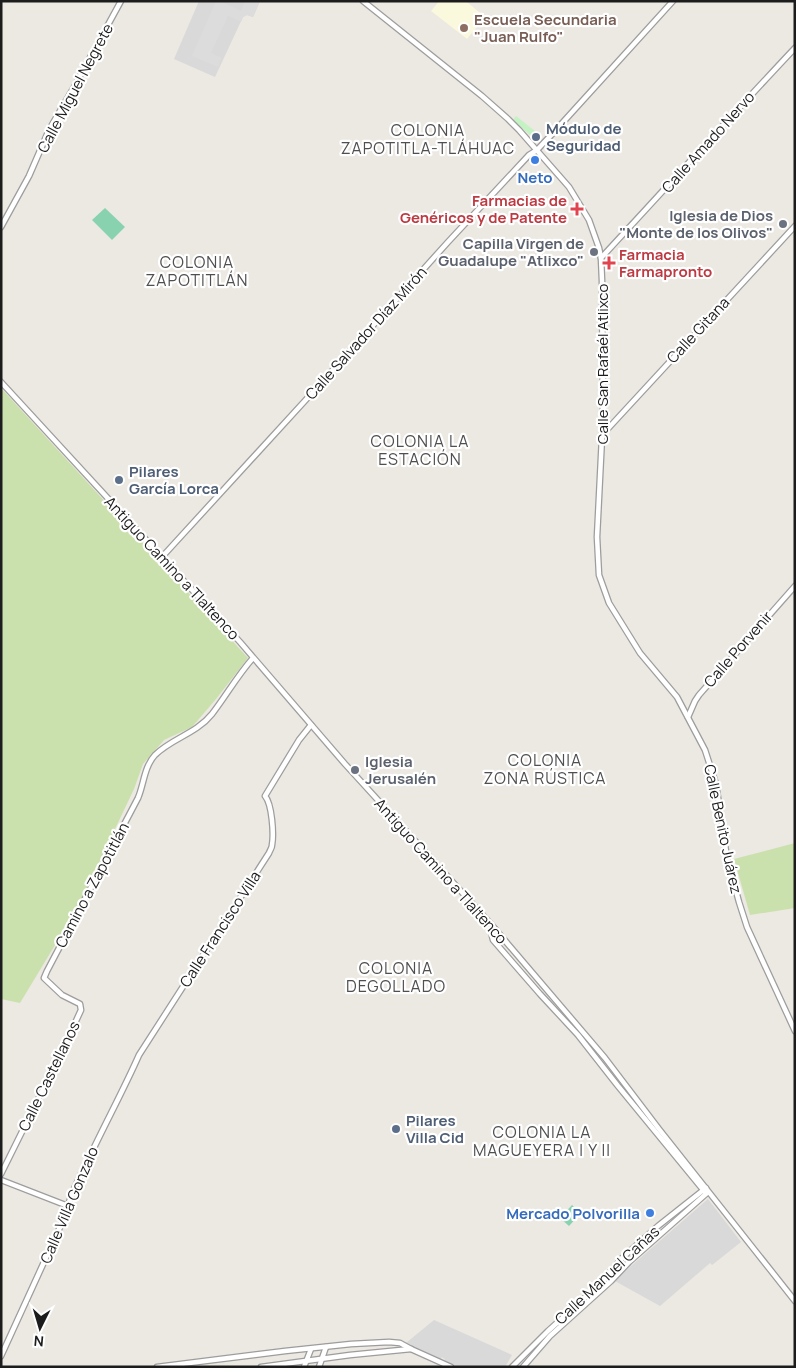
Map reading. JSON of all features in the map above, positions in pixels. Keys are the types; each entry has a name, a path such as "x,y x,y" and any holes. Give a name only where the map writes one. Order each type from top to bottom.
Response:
{"street":[{"name":"Calle Miguel Negrete","path":"1,227 29,176 49,130 121,1"},
{"name":"Calle San Rafaél Atlixco","path":"362,1 489,102 519,130 569,187 591,226 601,258 603,326 602,435 597,537 599,575 609,603 648,664"},
{"name":"Calle Salvador Díaz Mirón","path":"162,557 448,242 630,51 674,1"},
{"name":"Calle Amado Nervo","path":"601,258 795,48"},
{"name":"Calle Gitana","path":"602,435 795,226"},
{"name":"Antiguo Camino a Tlaltenco","path":"1,382 240,642 377,800 495,929 605,1058 657,1130 706,1191"},
{"name":"Calle Porvenir","path":"688,717 699,694 795,586"},
{"name":"Camino a Zapotitlán","path":"80,1004 62,995 44,978 138,798 145,773 154,756 168,745 200,726 212,714 240,673 253,658"},
{"name":"Calle Benito Juárez","path":"648,664 671,689 705,750 714,776 727,858 747,927 795,1031"},
{"name":"Calle Francisco Villa","path":"139,1055 269,853 272,844 271,814 265,796 311,725"},
{"path":"495,929 492,936 493,940 578,1036 657,1130"},
{"name":"Calle Castellanos","path":"1,1174 65,1045 81,1010 80,1004"},
{"name":"Calle Villa Gonzalo","path":"1,1356 66,1214 77,1182 139,1055"},
{"path":"1,1180 68,1206"},
{"path":"706,1191 713,1197 795,1301"},
{"name":"Calle Manuel Cañas","path":"512,1367 548,1331 598,1286 622,1258 658,1226 706,1191"},
{"name":"Calle Manuel Cañas","path":"523,1367 550,1336 706,1191"},
{"path":"157,1367 326,1347 389,1342 400,1343 451,1367"},
{"path":"318,1367 326,1347"},
{"path":"304,1367 311,1349"},
{"path":"261,1367 411,1349"}],"shaded area":[{"path":"199,1 260,1 253,17 247,15 243,17 215,77 174,59"},
{"path":"216,1 241,11 245,1 260,1 253,17 247,15 243,17 241,22 228,16 211,53 222,58 218,67 192,56"},
{"name":"Escuela Secundaria \"Juan Rulfo\"","path":"439,1 466,1 485,17 467,39 431,11"},
{"path":"708,1199 741,1242 712,1265 710,1263 660,1306 615,1281 615,1280"},
{"path":"434,1320 512,1355 505,1367 458,1367 442,1357 441,1359 406,1343"}],"green space":[{"path":"516,116 535,131 531,136 513,120"},
{"path":"105,208 125,227 112,240 92,220"},
{"path":"1,388 248,658 192,727 164,740 143,764 134,789 78,907 20,1003 1,999"},
{"path":"795,843 795,908 750,915 734,859"},
{"path":"572,1205 581,1213 569,1226 560,1218"}],"place":[{"name":"Escuela Secundaria \"Juan Rulfo\"","path":"464,28"},
{"name":"Módulo de Seguridad","path":"536,137"},
{"name":"Neto","path":"535,160"},
{"name":"Farmacias de Genéricos y de Patente","path":"577,209"},
{"name":"Iglesia de Dios \"Monte de los Olivos\"","path":"783,224"},
{"name":"Capilla Virgen de Guadalupe \"Atlixco\"","path":"594,252"},
{"name":"Farmacia Farmapronto","path":"609,263"},
{"name":"Pilares García Lorca","path":"119,480"},
{"name":"Iglesia Jerusalén","path":"355,770"},
{"name":"Pilares Villa Cid","path":"396,1129"},
{"name":"Mercado Polvorilla","path":"650,1213"}],"district":[{"name":"COLONIA ZAPOTITLA-TLÁHUAC","path":"428,139"},
{"name":"COLONIA ZAPOTITLÁN","path":"197,271"},
{"name":"COLONIA LA ESTACIÓN","path":"420,450"},
{"name":"COLONIA ZONA RÚSTICA","path":"545,769"},
{"name":"COLONIA DEGOLLADO","path":"396,977"},
{"name":"COLONIA LA MAGUEYERA I Y II","path":"542,1141"}]}
